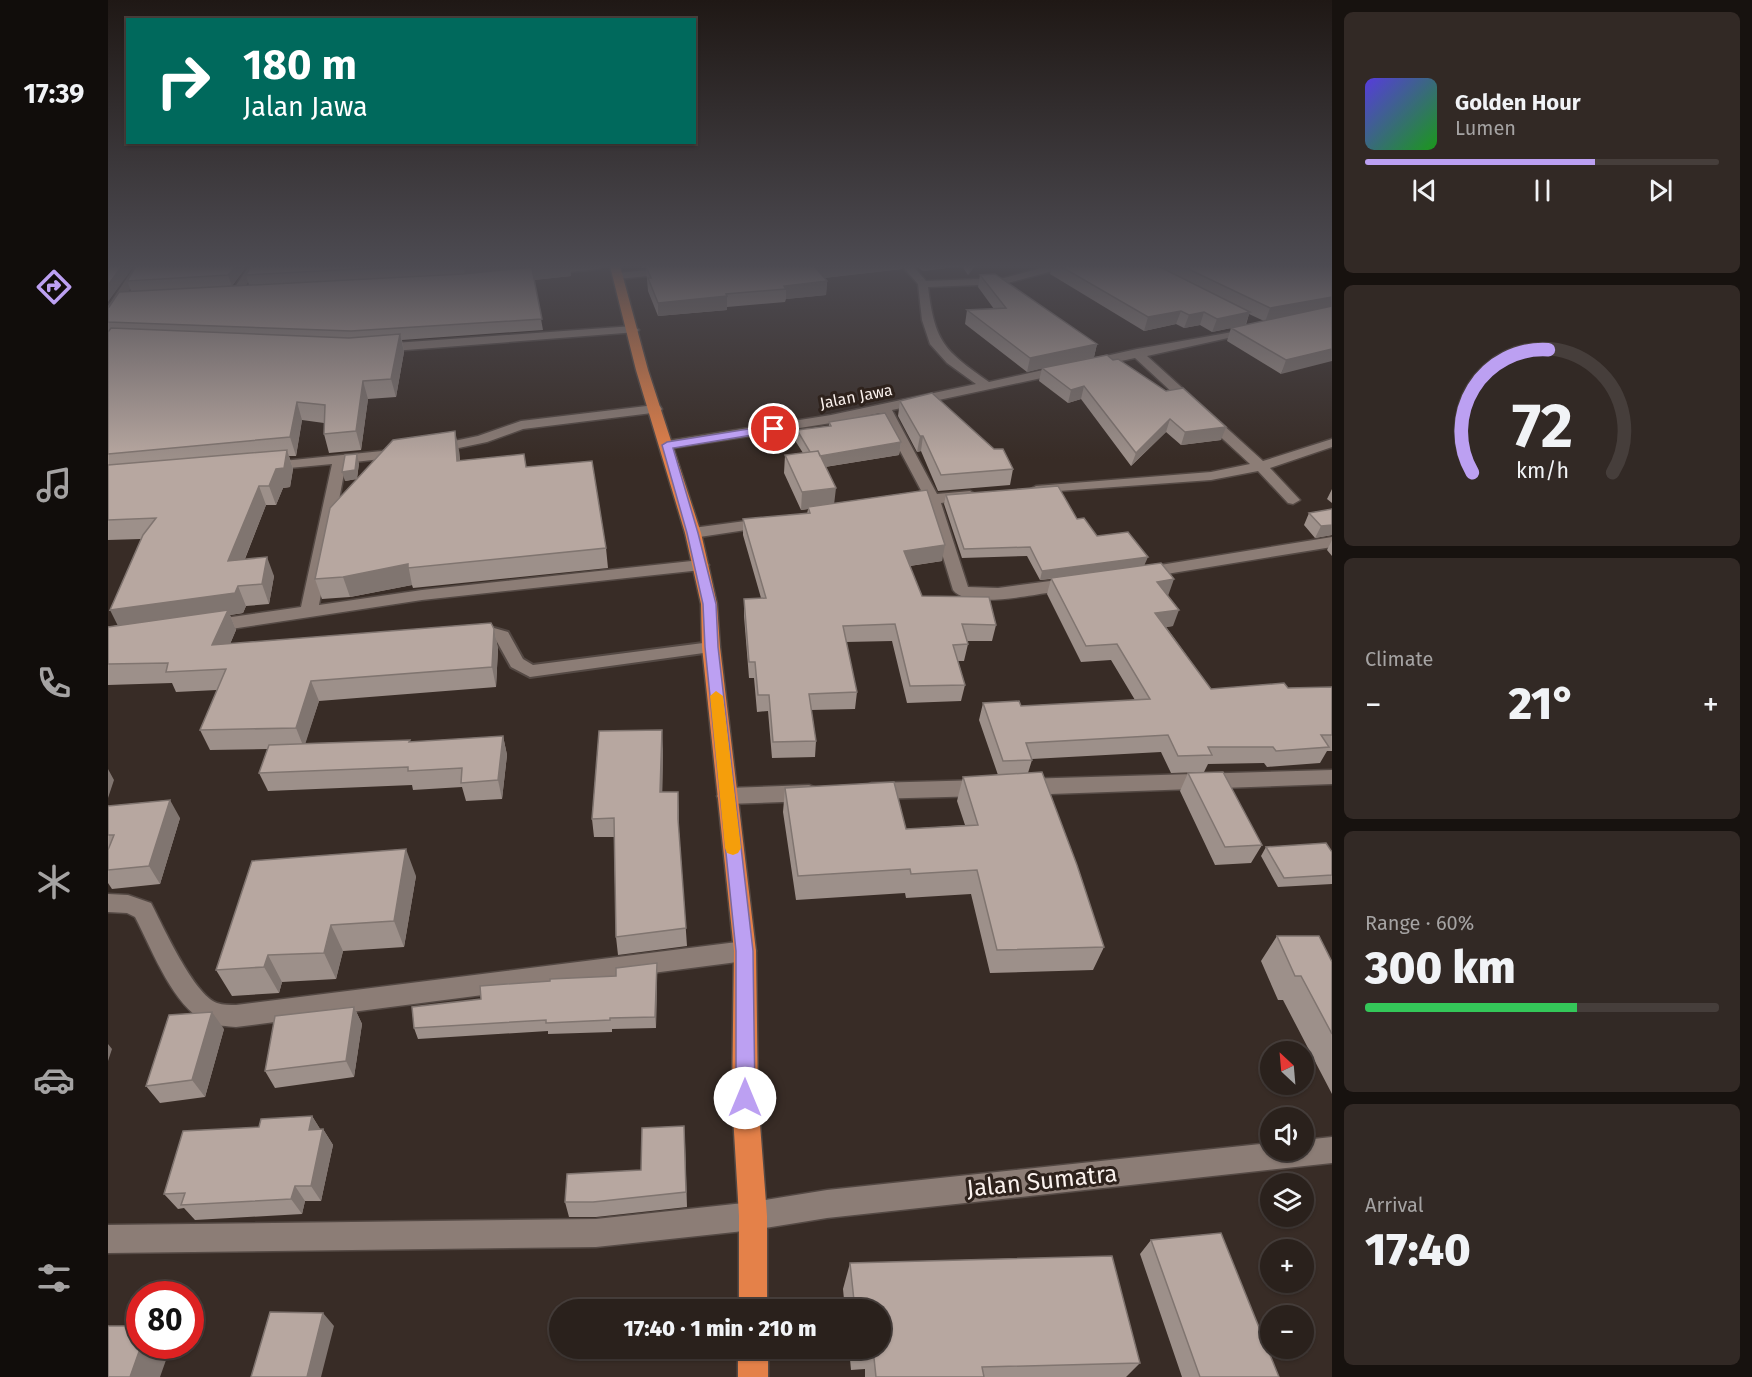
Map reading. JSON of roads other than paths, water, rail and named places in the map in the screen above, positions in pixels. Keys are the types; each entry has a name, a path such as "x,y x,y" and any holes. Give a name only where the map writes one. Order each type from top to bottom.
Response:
{"highway":[{"path":"633,330 693,533 709,604 711,647 745,951 745,1098 753,1216 753,1299"},
{"path":"753,1359 753,1377"}],"street":[{"path":"364,349 629,330"},
{"path":"930,330 933,342 947,356 987,386"},
{"name":"Jalan Jawa","path":"667,445 831,419 1246,330"},
{"path":"1137,353 1261,466 1293,500"},
{"path":"884,408 932,498 961,590 965,593 1006,592 1085,581"},
{"path":"251,467 431,450 482,439 521,425 656,409"},
{"path":"1015,492 1211,476 1261,466 1332,443"},
{"path":"309,611 340,459"},
{"path":"894,505 932,498 980,495"},
{"path":"693,533 784,520"},
{"path":"1130,575 1332,543"},
{"path":"195,628 422,595 701,565"},
{"path":"857,792 1332,777"},
{"path":"727,796 833,792"},
{"path":"108,903 128,904 143,910 184,986 198,1004 214,1014 236,1016 745,951"},
{"name":"Jalan Sumatra","path":"108,1239 596,1233 753,1216 827,1204 1332,1150"}],"lane":[{"path":"455,635 488,631 502,636 516,663 530,671 711,647"}]}
